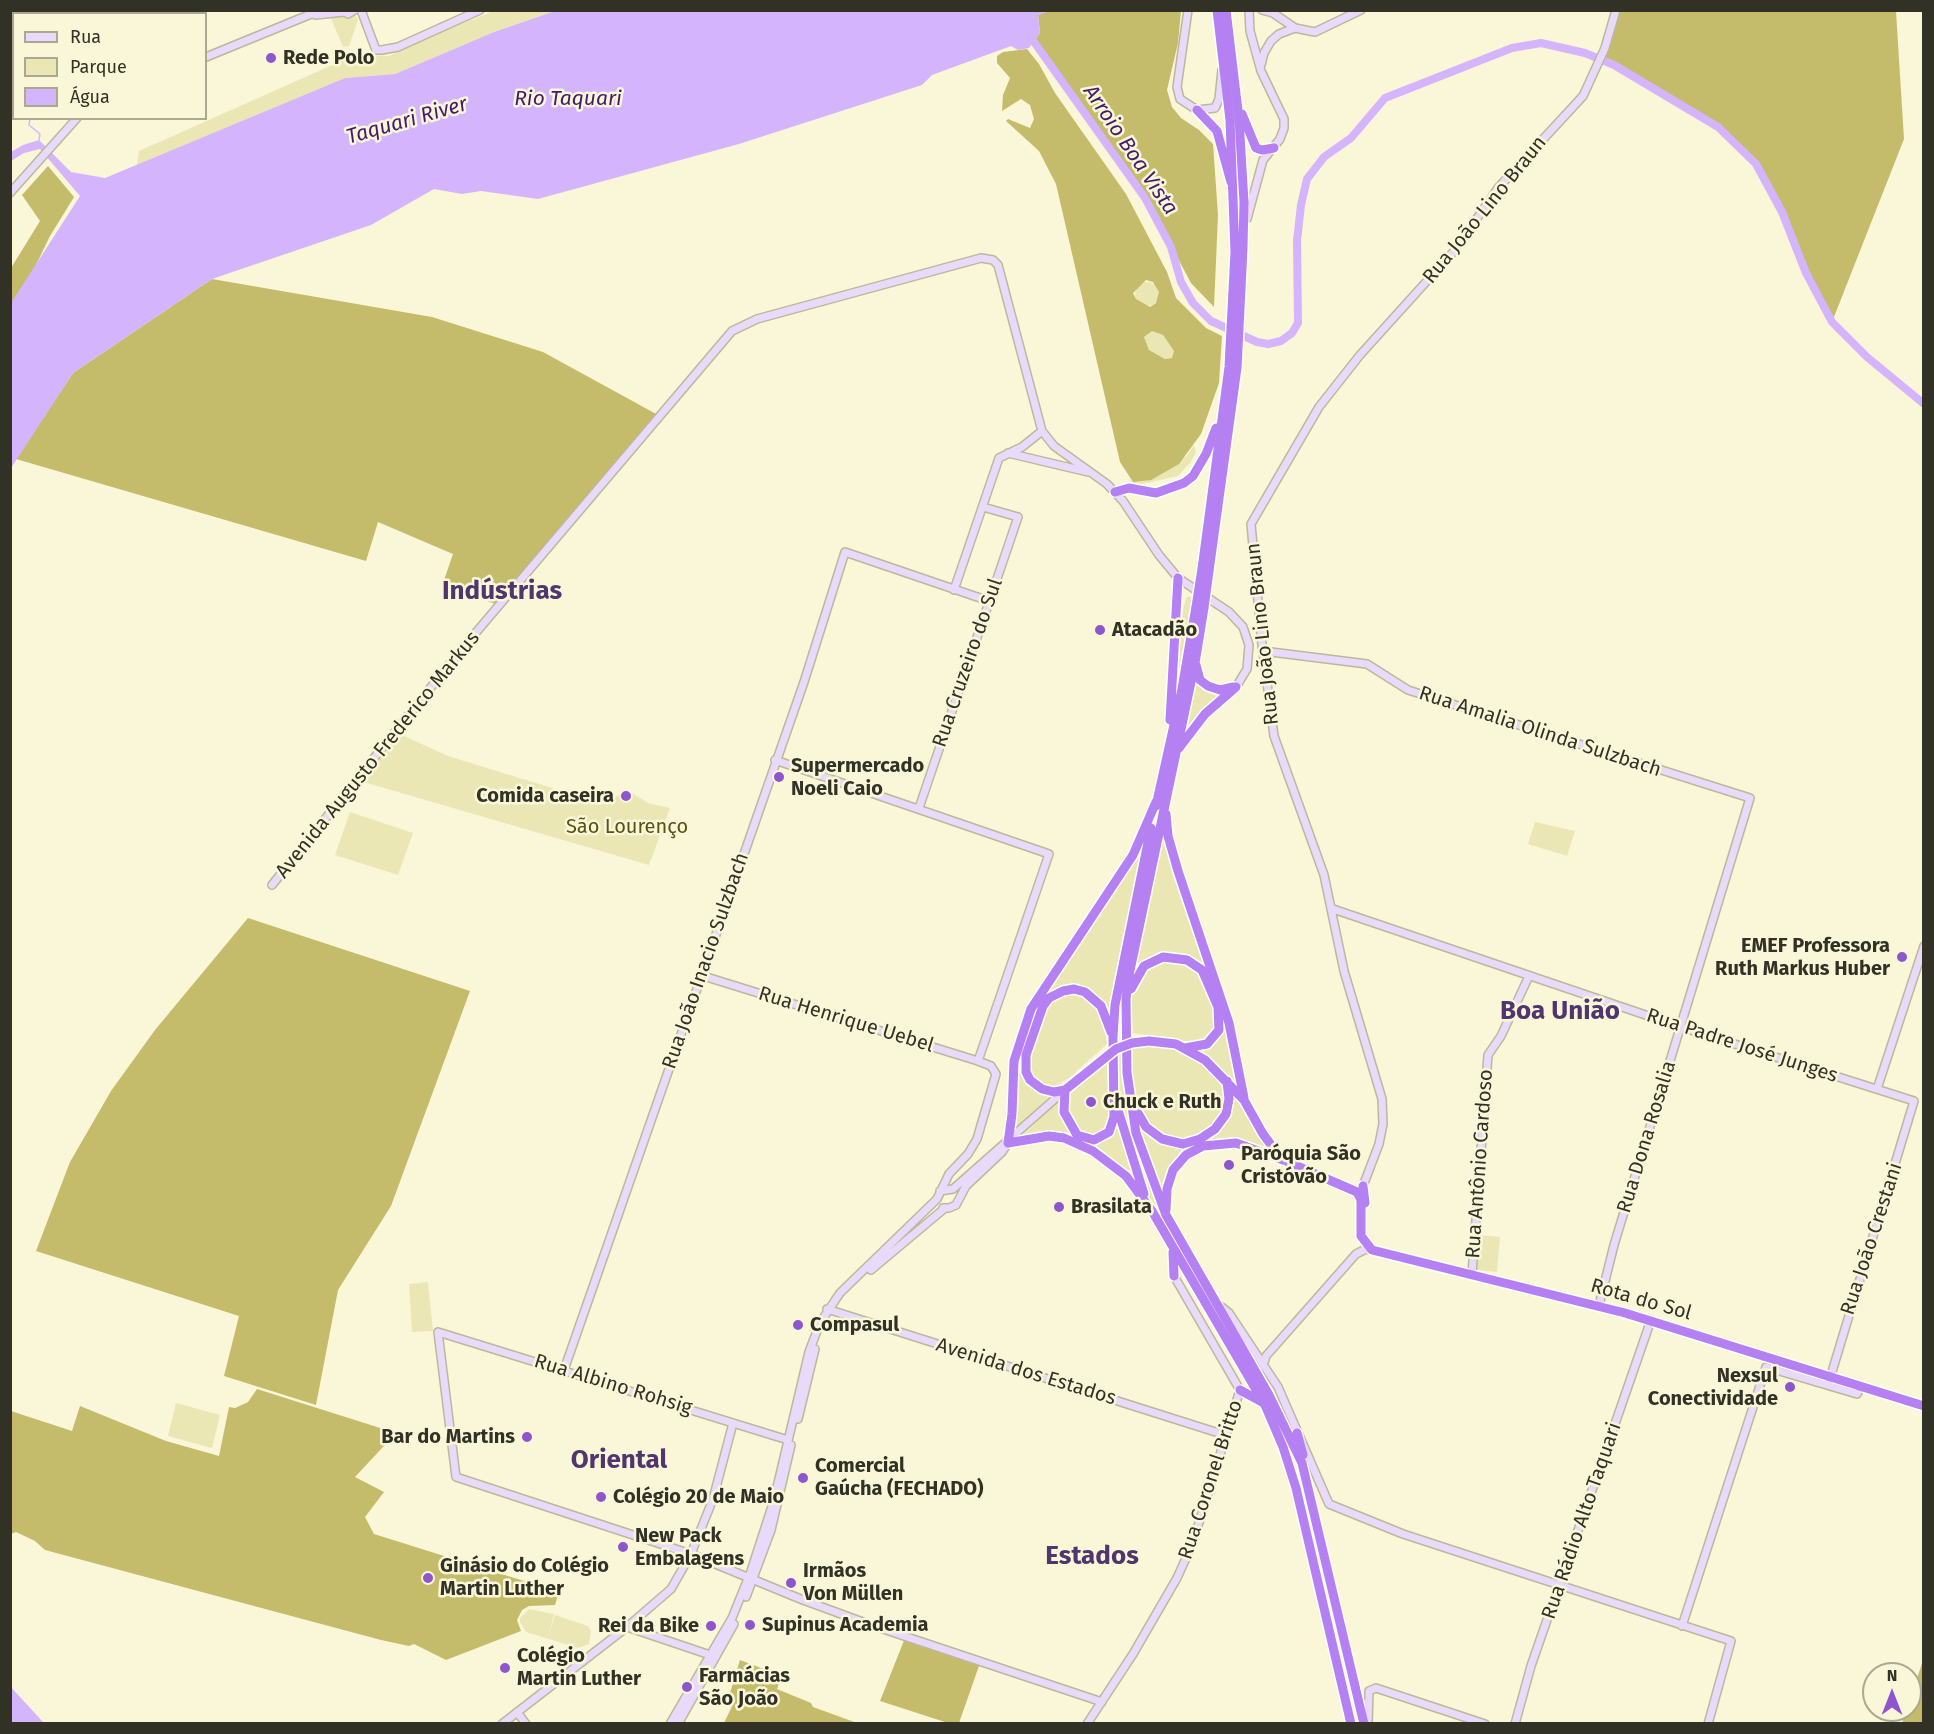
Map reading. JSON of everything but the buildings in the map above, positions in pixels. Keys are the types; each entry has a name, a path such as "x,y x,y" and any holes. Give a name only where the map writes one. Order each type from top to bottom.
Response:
{"highway":[{"path":"1217,10 1224,62 1238,284"},
{"path":"1065,1090 1066,1118 1077,1135 1088,1140 1099,1138 1109,1132 1114,1117 1113,1037 1120,972 1161,802 1176,753 1195,663 1200,607 1233,367 1243,236 1244,202 1237,102 1226,10"},
{"path":"1237,102 1252,142 1262,150 1274,148"},
{"path":"1197,110 1217,131 1234,193"},
{"path":"1112,489 1129,488 1156,493 1184,483 1193,476 1206,454 1222,412 1233,367"},
{"path":"1205,570 1222,412"},
{"path":"1170,741 1178,579"},
{"path":"1200,607 1170,741 1126,999 1127,1073 1143,1157 1166,1215 1269,1395 1302,1463"},
{"path":"1168,631 1176,646"},
{"path":"1195,663 1200,680 1208,686 1220,690 1236,687"},
{"path":"1176,753 1205,714 1236,687"},
{"path":"1161,802 1168,836 1229,1023 1244,1100"},
{"path":"1152,1211 1126,1176 1085,1147 1049,1136 1008,1143 1013,1108 1014,1061 1031,1010 1128,864 1161,802"},
{"path":"1126,999 1138,973 1154,960 1173,956 1196,965 1206,976 1221,1023 1220,1030 1212,1041 1198,1047 1185,1048"},
{"path":"1113,1037 1104,1012 1092,996 1074,989 1063,991 1049,998 1043,1006 1029,1041 1026,1072 1042,1089 1054,1092 1065,1090 1116,1049 1132,1043 1166,1042 1185,1048 1205,1060 1226,1079 1244,1100 1270,1145 1288,1162"},
{"path":"1131,1097 1143,1122 1154,1134 1170,1142 1191,1142 1208,1135 1222,1121 1229,1099 1226,1079"},
{"path":"1115,1099 1131,1158 1152,1211 1265,1405 1293,1477 1350,1724"},
{"path":"1166,1215 1169,1178 1179,1162 1194,1150 1228,1142 1288,1162 1361,1191"},
{"path":"1317,1173 1336,1182 1356,1187 1361,1191"},
{"path":"1361,1191 1361,1231 1372,1250"},
{"path":"1172,1247 1174,1276"},
{"name":"Rota do Sol","path":"1372,1250 1599,1305 1761,1355 1829,1381 1862,1386 1923,1406"},
{"path":"1240,1390 1265,1405"},
{"path":"1297,1432 1302,1463 1367,1721"}],"street":[{"path":"207,57 321,10"},
{"path":"309,16 359,11 376,50 398,47 480,10"},
{"path":"1188,10 1177,87 1180,99 1187,106 1197,110 1215,108 1219,99 1224,62"},
{"path":"1243,236 1258,173 1263,160 1274,148 1284,128 1284,119 1261,71 1252,36 1249,10"},
{"path":"1250,20 1262,11 1276,16 1295,28 1320,32 1361,10"},
{"name":"Rua João Lino Braun","path":"1361,1191 1379,1144 1383,1124 1382,1099 1344,971 1333,909 1315,845 1274,736 1251,524 1318,407 1360,355 1455,250 1498,188 1583,96 1605,48 1616,10"},
{"path":"1276,16 1280,25 1279,34"},
{"path":"1252,36 1261,42 1271,40 1295,28"},
{"path":"1261,71 1261,60 1271,40"},
{"path":"10,193 75,120"},
{"name":"Avenida Augusto Frederico Markus","path":"272,885 456,656 701,364 735,329 757,319 986,258 998,265 1042,431 1054,446 1112,489 1178,579"},
{"path":"989,601 954,590 999,458 1027,443 1042,431"},
{"path":"1027,443 1032,458"},
{"path":"1008,453 1091,472"},
{"name":"Rua Cruzeiro do Sul","path":"919,808 1018,517 983,507"},
{"name":"Rua João Inacio Sulzbach","path":"564,1370 807,671 845,552 954,590"},
{"path":"1178,579 1229,612 1243,627 1249,645 1247,669 1236,687"},
{"name":"Rua Amalia Olinda Sulzbach","path":"1263,651 1367,664 1408,690 1750,798"},
{"path":"775,760 1049,854 978,1061"},
{"name":"Rua Dona Rosalia","path":"1599,1305 1614,1245 1750,798"},
{"name":"Rua Padre José Junges","path":"1333,909 1681,1027 1914,1101"},
{"path":"1877,1089 1923,946"},
{"name":"Rua Henrique Uebel","path":"700,975 992,1066 996,1074 976,1139 951,1173"},
{"name":"Rua Antônio Cardoso","path":"1473,1274 1488,1055 1501,1036 1529,976"},
{"path":"940,1191 952,1189 1008,1143 1065,1090"},
{"name":"Rua João Crestani","path":"1829,1381 1914,1101"},
{"path":"670,1724 736,1620 779,1502 814,1353 829,1310 862,1278 945,1208 953,1207 966,1186 1002,1152 1008,1143"},
{"path":"951,1173 952,1189 958,1198"},
{"path":"751,1578 774,1500 809,1352 829,1310 852,1281 931,1206 951,1173"},
{"path":"931,1206 939,1184 951,1173"},
{"path":"937,1199 945,1208"},
{"path":"1356,1254 1361,1231"},
{"path":"1261,1362 1356,1254 1366,1249 1372,1250"},
{"path":"1174,1276 1240,1390"},
{"path":"1215,1302 1229,1313 1290,1410 1297,1432 1303,1440 1329,1503 1403,1534 1731,1641 1708,1724"},
{"name":"Avenida dos Estados","path":"829,1310 1225,1435"},
{"name":"Rua Rádio Alto Taquari","path":"1515,1724 1531,1666 1651,1320"},
{"name":"Rua Albino Rohsig","path":"692,1554 456,1477 438,1332 788,1440"},
{"path":"1682,1626 1766,1367 1761,1355"},
{"path":"1766,1367 1829,1381"},
{"name":"Rua Coronel Britto","path":"1087,1724 1177,1578 1195,1538 1240,1390"},
{"path":"502,1724 627,1627 671,1588 692,1554 713,1499 733,1422"},
{"path":"692,1554 871,1625 1102,1702"},
{"path":"627,1627 713,1656"},
{"path":"678,1724 713,1656"},
{"path":"1367,1721 1369,1691 1376,1688 1485,1724"},
{"path":"517,1712 526,1724"}],"green space":[{"path":"494,11 555,11 494,32 395,74 345,78 137,165 139,151 339,62 364,55 389,56 406,48 405,46"},
{"path":"355,15 358,20 349,46 343,47 330,16"},
{"path":"1147,282 1156,285 1159,294 1156,303 1147,306 1138,303 1135,294 1138,285"},
{"path":"1153,330 1163,335 1174,351 1172,358 1165,359 1149,350 1144,337"},
{"path":"1194,445 1196,452 1191,462 1178,476 1134,486 1128,478 1133,482 1186,457"},
{"path":"1189,596 1194,598 1175,706 1183,611 1186,598"},
{"path":"1195,673 1207,690 1213,694 1225,694 1180,740"},
{"name":"São Lourenço","path":"400,734 448,756 604,804 627,790 648,803 670,808 649,865 360,781"},
{"path":"350,812 413,833 398,875 335,855"},
{"path":"1535,822 1575,831 1567,856 1528,844"},
{"path":"1163,827 1227,1018 1240,1091 1222,1071 1194,1050 1221,1032 1204,967 1184,954 1165,952 1146,960 1131,979"},
{"path":"1148,833 1112,1022 1103,1002 1093,993 1053,993 1022,1068 1044,1094 1050,1096 1013,1130 1016,1060 1036,1008"},
{"path":"1180,960 1200,971 1219,1023 1211,1039 1192,1042 1132,1033 1129,1005 1135,987 1155,962"},
{"path":"1079,993 1090,997 1102,1014 1107,1044 1069,1078 1054,1087 1046,1087 1029,1074 1028,1061 1045,1012 1051,1002 1062,995"},
{"path":"1138,1044 1179,1048 1218,1072 1228,1094 1220,1120 1199,1136 1191,1139 1176,1140 1154,1131 1136,1103 1130,1048"},
{"path":"1123,1050 1141,1158 1148,1179 1163,1215 1241,1351 1246,1368 1155,1210 1142,1181 1119,1101 1116,1053"},
{"path":"1107,1062 1111,1124 1100,1136 1084,1136 1071,1124 1066,1099 1091,1073"},
{"path":"1232,1090 1268,1152 1236,1141 1217,1139 1184,1153 1164,1203 1134,1109 1141,1123 1177,1145 1216,1130"},
{"path":"1062,1098 1063,1120 1070,1132 1094,1142 1117,1116 1144,1198 1126,1173 1053,1134 1041,1132 1023,1135"},
{"path":"1479,1235 1500,1237 1497,1272 1476,1270"},
{"path":"428,1282 433,1331 412,1332 409,1284"},
{"path":"176,1403 220,1415 212,1448 168,1436"},
{"path":"529,1609 554,1614 548,1637 555,1615 588,1626 591,1631 589,1644 578,1648 526,1632 520,1618"}],"shaded area":[{"path":"1049,11 1181,11 1178,43 1167,90 1172,107 1181,118 1199,130 1213,144 1218,215 1214,307 1191,283 1136,180 1034,41 1040,33 1038,15"},
{"path":"1616,11 1896,11 1904,139 1832,322 1806,273 1779,205 1756,164 1718,127 1662,91 1604,61"},
{"path":"1027,49 1039,64 1055,93 1126,194 1167,272 1176,298 1206,328 1222,336 1219,383 1201,434 1179,464 1151,480 1133,482 1120,462 1056,184 1039,151 1006,121 1008,119 1030,128 1034,119 1030,105 1021,99 1002,111 1003,95 1010,78 997,63 997,56 1003,52","holes":["1146,280 1153,282 1159,292 1156,303 1150,307 1136,299 1133,293","1152,331 1163,335 1174,351 1172,358 1165,359 1149,350 1144,337"]},
{"path":"48,166 74,197 50,236 18,302 11,309 11,268 40,221 22,195"},
{"path":"212,279 432,317 543,352 658,415 499,605 442,586 453,554 378,522 366,561 16,459 73,373"},
{"path":"248,918 470,991 391,1206 338,1290 316,1405 224,1376 239,1316 36,1251 70,1162 111,1091 155,1030"},
{"path":"257,1389 396,1433 355,1477 384,1492 365,1517 374,1534 559,1592 555,1605 529,1606 522,1610 517,1620 521,1631 446,1660 414,1644 409,1646 381,1640 45,1550 35,1541 16,1532 11,1534 11,1411 72,1431 80,1406 166,1441 219,1456 229,1407 235,1408 248,1402"},
{"path":"905,1638 980,1663 959,1723 948,1723 880,1701"},
{"path":"740,1660 782,1676 777,1689 811,1703 813,1707 857,1723 724,1723 735,1700 730,1693"},
{"path":"1923,1660 1923,1723 1902,1723 1922,1722"}],"water":[{"name":"Rio Taquari","path":"555,11 1049,11 1038,15 1040,33 1029,48 1018,50 1011,46 932,75 922,85 739,144 538,199 481,191 462,194 434,189 371,225 212,279 73,373 11,468 11,303 80,196 40,149 24,153 11,161 11,152 39,140 71,172 105,178 345,78 395,74 494,32"},
{"path":"10,1686 20,1697 44,1723 11,1723"}],"waterway":[{"name":"Arroio Boa Vista","path":"1027,32 1145,198 1171,247 1181,282 1193,303 1211,321 1257,342 1268,344 1281,341 1292,333 1298,323 1297,241 1301,205 1307,179 1324,157 1351,138 1385,98 1512,48 1541,43 1585,53 1614,65 1718,127 1756,164 1782,212 1806,273 1832,322 1867,357 1924,404"},
{"path":"30,120 29,125 40,134 39,140"}],"place":[{"name":"Rede Polo","path":"271,58"},
{"name":"Atacadão","path":"1100,630"},
{"name":"Supermercado Noeli Caio","path":"779,777"},
{"name":"Comida caseira","path":"626,796"},
{"name":"EMEF Professora Ruth Markus Huber","path":"1902,957"},
{"name":"Chuck e Ruth","path":"1091,1102"},
{"name":"Paróquia São Cristóvão","path":"1229,1165"},
{"name":"Brasilata","path":"1059,1207"},
{"name":"Compasul","path":"798,1325"},
{"name":"Nexsul Conectividade","path":"1790,1387"},
{"name":"Bar do Martins","path":"527,1437"},
{"name":"Comercial Gaúcha (FECHADO)","path":"803,1478"},
{"name":"Colégio 20 de Maio","path":"601,1497"},
{"name":"New Pack Embalagens","path":"623,1547"},
{"name":"Ginásio do Colégio Martin Luther","path":"428,1578"},
{"name":"Irmãos Von Müllen","path":"791,1583"},
{"name":"Supinus Academia","path":"750,1625"},
{"name":"Rei da Bike","path":"711,1626"},
{"name":"Colégio Martin Luther","path":"505,1668"},
{"name":"Farmácias São João","path":"687,1687"}],"district":[{"name":"Indústrias","path":"502,592"},
{"name":"Boa União","path":"1560,1012"},
{"name":"Oriental","path":"619,1461"},
{"name":"Estados","path":"1092,1557"}],"water label":[{"name":"Taquari River","path":"407,121"}]}
